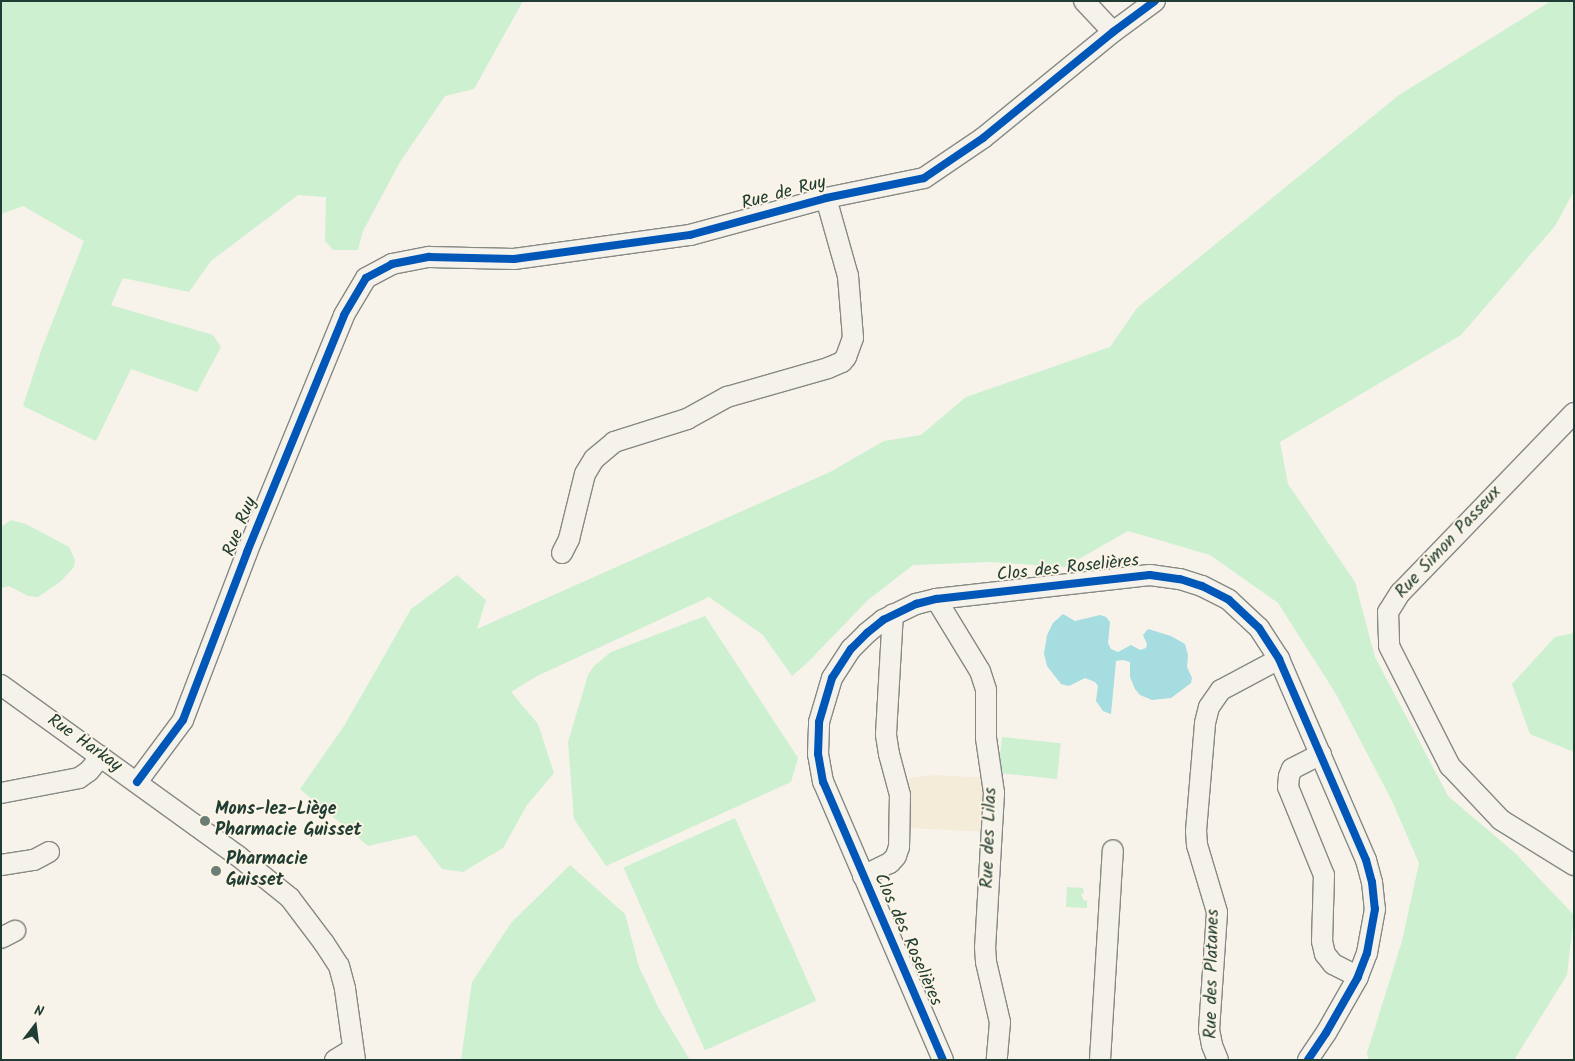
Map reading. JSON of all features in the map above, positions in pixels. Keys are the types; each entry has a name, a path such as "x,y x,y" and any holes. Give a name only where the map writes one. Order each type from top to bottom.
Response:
{"street":[{"path":"1084,1 1113,32"},
{"name":"Rue de Ruy","path":"366,278 392,264 429,257 514,259 690,235 826,198 924,178 983,138 1113,32 1155,1"},
{"path":"562,554 569,539 585,474 594,459 614,442 686,418 727,398 828,368 842,362 846,357 854,338 848,276 826,198"},
{"name":"Rue Ruy","path":"137,782 183,720 247,552 344,315 366,278"},
{"name":"Rue Simon Passeux","path":"1574,413 1400,592 1388,612 1389,646 1450,766 1501,820 1574,865"},
{"name":"Clos des Roselières","path":"943,1060 823,782 818,754 819,722 826,695 839,665 867,632 893,614 916,604 936,598 1130,576 1165,576 1202,586 1229,600 1259,628 1279,660 1366,860 1372,882 1375,909 1373,932 1368,953 1358,976 1326,1033 1308,1060"},
{"name":"Rue des Lilas","path":"936,598 980,671 986,690 986,738 994,793 985,947 986,962 1000,1022 997,1060"},
{"path":"863,876 890,863 896,856 899,847 900,794 888,754 886,734 893,614"},
{"name":"Rue des Platanes","path":"1218,1060 1209,1030 1217,912 1197,845 1196,830 1205,723 1209,707 1221,690 1279,660"},
{"name":"Rue Harkay","path":"1,685 137,782 290,898 339,966 345,989 354,1055"},
{"path":"1321,754 1295,766 1289,776 1288,787 1324,875 1322,941 1325,954 1333,964 1358,976"},
{"path":"1,793 79,778 89,771 101,756"},
{"path":"1100,1060 1113,850"},
{"path":"1,865 34,860 49,852"},
{"path":"335,1060 354,1055"}],"shaded area":[{"path":"935,775 987,778 987,832 911,828 909,778"}],"green space":[{"path":"1,1 523,1 474,89 445,96 400,162 363,231 358,250 333,250 325,241 326,197 298,195 211,261 189,292 123,278 111,305 213,335 221,347 197,392 131,369 96,441 23,406 41,351 84,241 23,206 1,214"},
{"path":"1551,1 1574,1 1574,191 1555,226 1461,335 1280,442 1288,484 1355,582 1375,657 1448,796 1515,853 1574,915 1567,975 1514,1060 1369,1060 1367,1053 1402,941 1419,863 1392,801 1336,694 1278,603 1210,555 1128,531 1065,567 989,562 913,565 868,600 792,676 763,635 709,597 537,676 511,692 538,724 554,773 527,805 503,848 463,872 442,869 416,835 368,846 300,789 344,726 411,609 457,575 486,600 477,629 830,472 884,441 921,435 966,397 1110,347 1137,308 1399,95"},
{"path":"11,520 26,524 69,547 75,560 74,567 60,582 38,597 28,596 9,586 1,588 1,527"},
{"path":"705,616 798,758 791,782 606,866 574,819 568,742 588,675 594,666 611,652"},
{"path":"1574,633 1574,752 1530,734 1512,684 1555,637"},
{"path":"1002,737 1061,743 1057,779 998,773"},
{"path":"735,818 816,1001 705,1050 624,868"},
{"path":"570,865 625,914 639,967 659,1009 690,1060 461,1060 472,982 511,923"},
{"path":"1067,887 1083,888 1084,893 1081,894 1084,901 1087,900 1087,908 1066,907"}],"water":[{"path":"1063,614 1075,621 1100,615 1106,617 1110,622 1108,643 1111,649 1118,652 1131,645 1140,650 1146,648 1147,644 1143,635 1148,629 1171,636 1185,644 1188,655 1187,667 1192,678 1191,683 1171,698 1152,700 1140,695 1135,689 1130,677 1130,662 1116,661 1111,714 1103,711 1096,701 1098,686 1095,682 1085,678 1069,686 1061,684 1047,666 1044,654 1047,635 1053,623"}],"cycle path":[{"path":"137,782 183,720 247,552 344,315 366,278 392,264 429,257 514,259 690,235 826,198 924,178 983,138 1113,32 1155,1"},
{"path":"943,1060 823,782 818,754 819,722 832,678 851,649 867,633 883,620 916,604 936,599 1150,575 1180,579 1202,586 1229,600 1259,628 1279,659 1366,860 1372,882 1375,909 1367,953 1358,977 1308,1060"}],"place":[{"name":"Mons-lez-Liège Pharmacie Guisset","path":"205,821"},
{"name":"Pharmacie Guisset","path":"216,871"}]}
